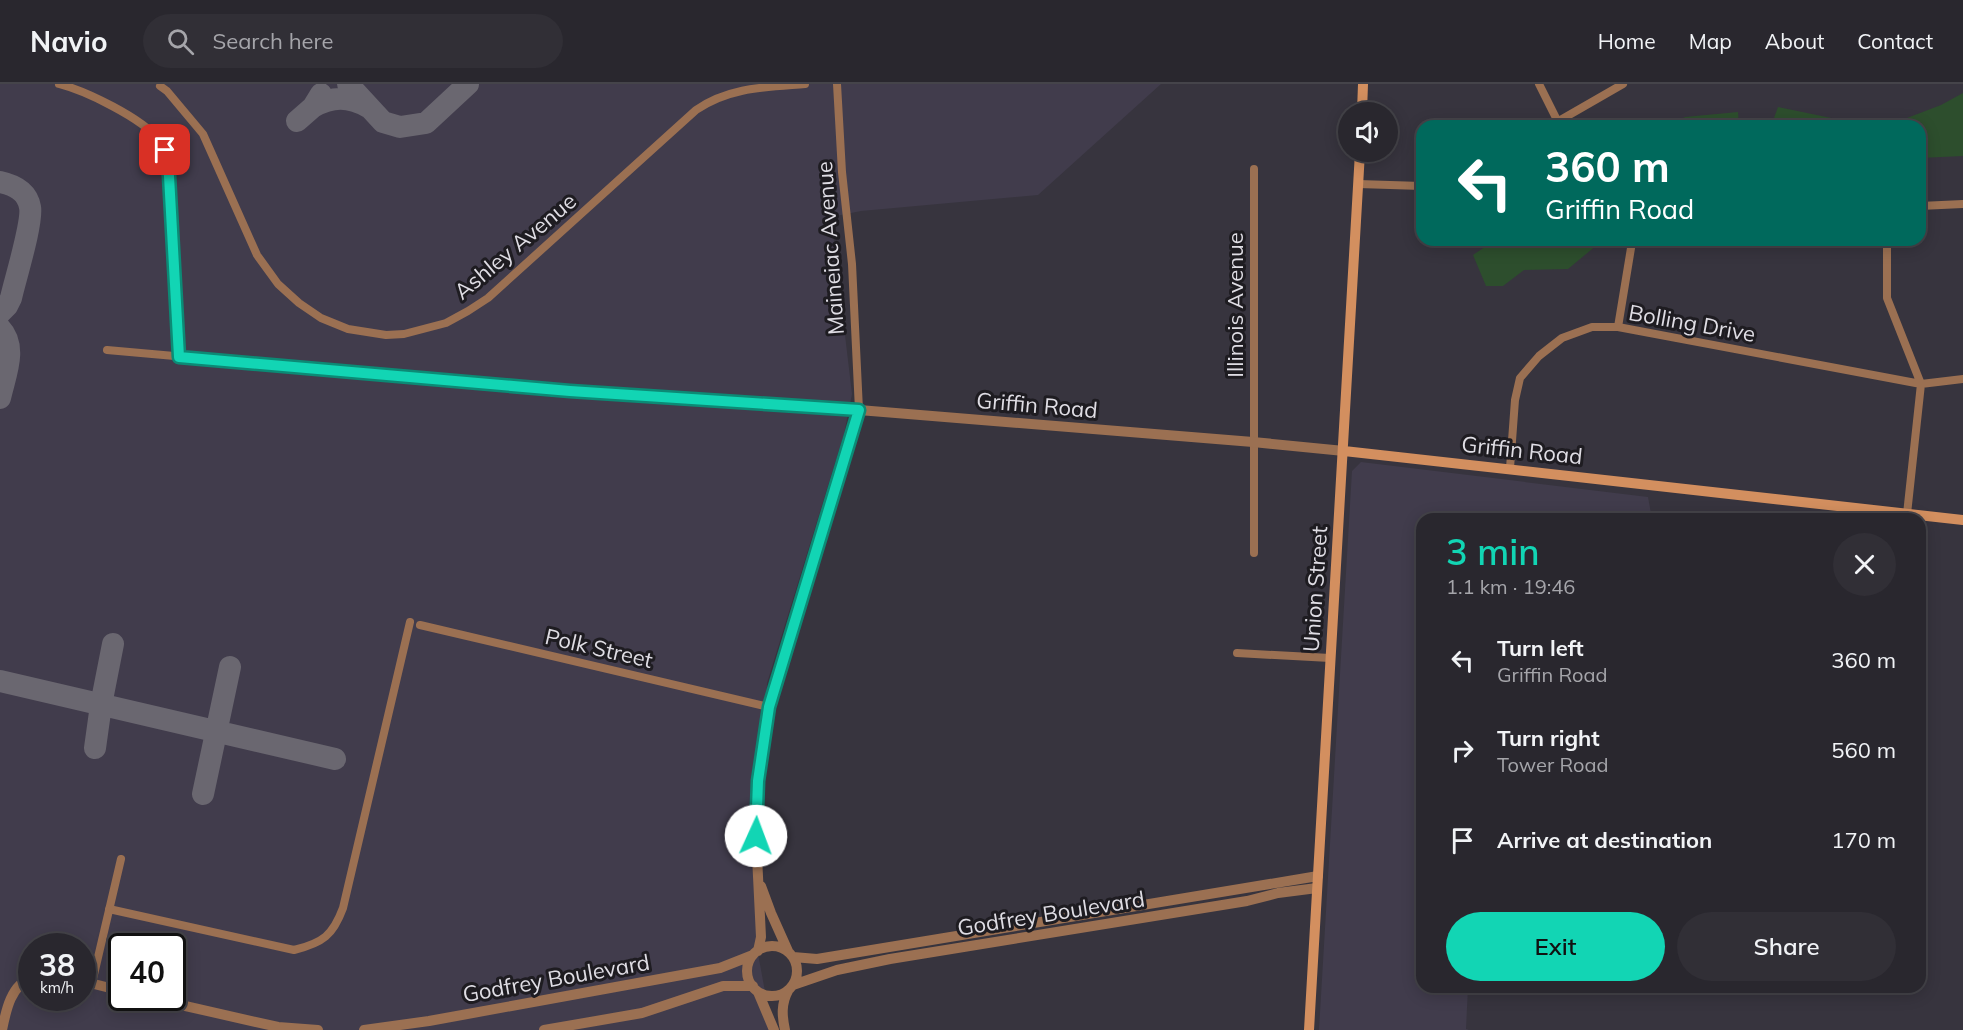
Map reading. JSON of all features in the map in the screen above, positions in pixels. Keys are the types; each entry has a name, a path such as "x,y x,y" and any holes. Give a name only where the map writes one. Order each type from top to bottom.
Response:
{"main road":[{"path":"1363,102 1364,84"},
{"name":"Union Street","path":"1309,1030 1360,162"},
{"name":"Griffin Road","path":"1344,451 1898,513"},
{"name":"Griffin Road","path":"1926,516 1963,520"}],"street":[{"path":"59,84 79,90 123,113 146,128 159,140 165,150 169,176 179,357"},
{"name":"Ashley Avenue","path":"160,86 167,91 203,134 257,255 278,284 299,303 321,318 348,328 386,335 404,334 446,323 468,312 488,298 696,110 710,100 745,89 805,84"},
{"name":"Maineiac Avenue","path":"837,84 842,172 852,264 859,410"},
{"path":"1539,84 1552,120"},
{"path":"1558,120 1623,84"},
{"name":"Illinois Avenue","path":"1254,169 1254,553"},
{"path":"1359,184 1416,186"},
{"path":"1926,206 1963,204"},
{"path":"1617,327 1631,246"},
{"path":"1887,246 1887,298 1921,384 1907,513"},
{"name":"Bolling Drive","path":"1510,468 1515,400 1520,378 1539,356 1562,338 1592,327 1617,327 1921,384 1963,379"},
{"name":"Griffin Road","path":"107,350 570,391 859,410 1344,451"},
{"path":"774,1030 749,980 748,967 761,937 756,836 758,781 769,707 859,410"},
{"path":"109,909 294,950 322,940 336,926 343,908 410,622"},
{"name":"Polk Street","path":"420,625 769,707"},
{"path":"1237,653 1330,658"},
{"path":"96,952 121,860"},
{"name":"Godfrey Boulevard","path":"790,954 817,959 1318,876"},
{"path":"758,877 797,971 783,1000 785,1030"},
{"name":"Godfrey Boulevard","path":"790,988 837,970 890,958 1317,888"},
{"path":"755,953 772,946 780,947 790,954"},
{"name":"Godfrey Boulevard","path":"364,1030 429,1021 720,968 755,953"},
{"name":"Godfrey Boulevard","path":"544,1030 642,1013 723,986 755,989"},
{"path":"2,1030 9,1002 18,987"},
{"path":"755,989 773,996 790,988"},
{"path":"186,1006 280,1028 318,1030"}],"shaded area":[{"path":"0,84 1161,84 1038,195 861,211 831,217 852,394 844,434 767,683 757,948 772,1030 0,1030"},
{"path":"1361,462 1648,497 1651,513 1416,513 1416,993 1468,993 1466,1029 1469,1030 1319,1030 1352,471"}],"green space":[{"path":"1963,93 1963,156 1926,158 1926,120 1902,120 1941,105"},
{"path":"1778,107 1841,120 1773,120"},
{"path":"1738,112 1739,120 1679,120 1685,117"},
{"path":"1486,246 1596,246 1568,269 1524,270 1503,286 1486,286 1473,255"}],"taxiway":[{"path":"348,84 383,122 400,127 426,123 468,84"},
{"path":"297,121 313,107 321,94"},
{"path":"313,107 334,99 347,99 368,107"},
{"path":"0,182 15,187 23,193 30,207 26,238 11,298 0,313"},
{"path":"0,328 5,336 9,352 0,398"},
{"path":"95,748 113,644"},
{"path":"203,794 230,667"},
{"path":"0,681 335,759"}],"route":[{"path":"165,150 169,176 179,357 570,391 859,410 769,707 758,781 756,836"}]}
